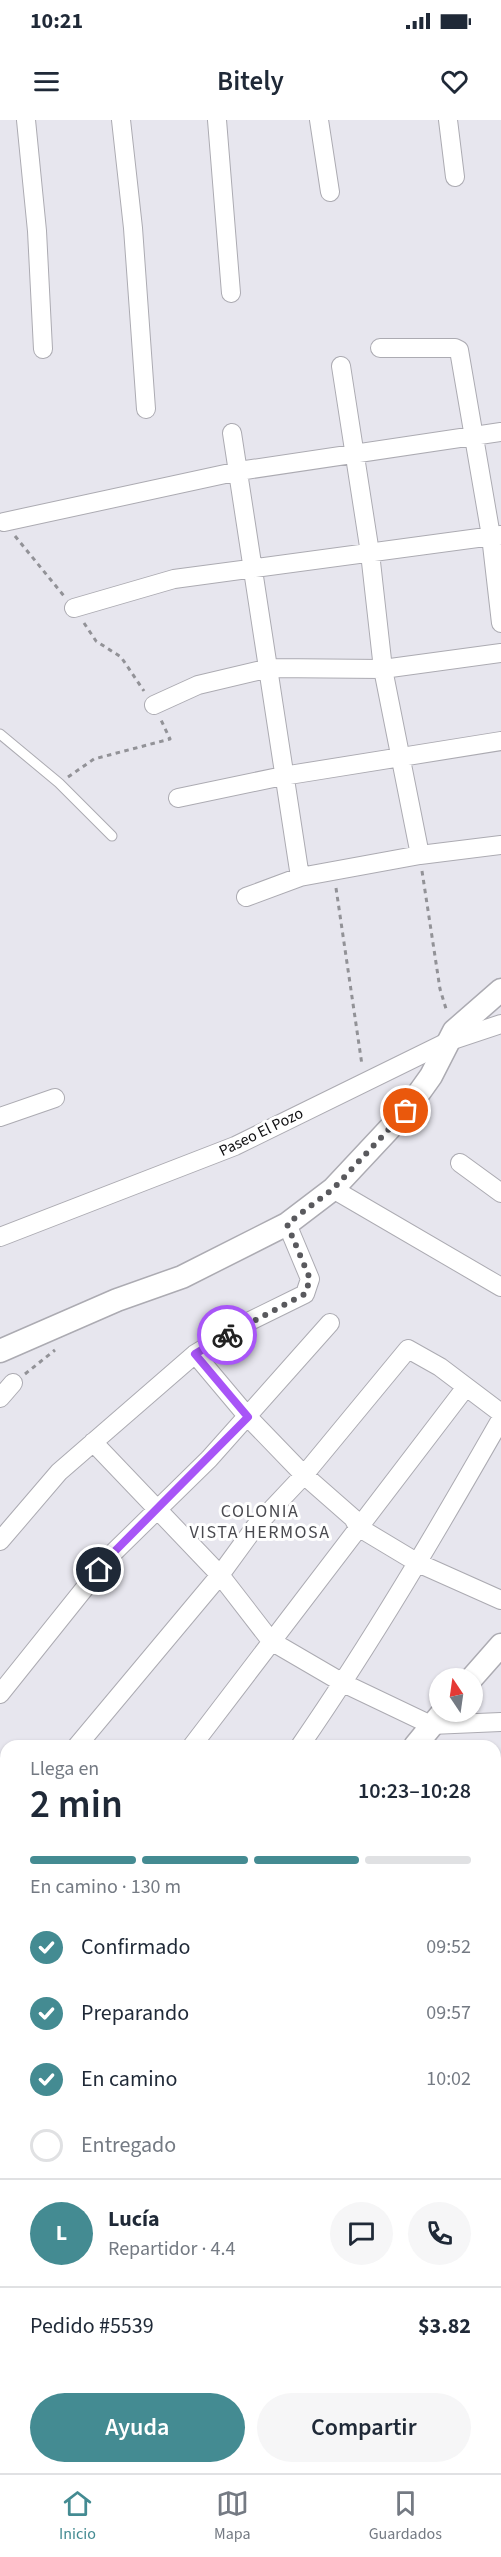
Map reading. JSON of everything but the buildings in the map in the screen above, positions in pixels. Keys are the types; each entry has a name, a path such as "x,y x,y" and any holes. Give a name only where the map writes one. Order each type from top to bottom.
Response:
{"street":[{"path":"26,120 37,231 43,349"},
{"path":"121,120 133,228 146,409"},
{"path":"217,120 231,293"},
{"path":"319,120 330,192"},
{"path":"448,120 455,177"},
{"path":"380,348 459,350 473,436 496,535 501,623"},
{"path":"341,366 370,553 383,669 420,855"},
{"path":"4,522 239,471 354,456 501,432"},
{"path":"232,433 270,668 283,776 300,877"},
{"path":"74,608 174,579 496,535"},
{"path":"154,705 198,685 270,668 383,669 501,653"},
{"path":"178,798 283,776 501,741"},
{"path":"246,897 300,877 420,855 501,845"},
{"name":"Paseo El Pozo","path":"0,1237 235,1146 451,1036 501,990"},
{"path":"0,1351 117,1300 182,1277 287,1224 333,1189 406,1111 431,1076 451,1036 501,1024"},
{"path":"0,1117 55,1098"},
{"path":"460,1163 501,1193"},
{"path":"333,1189 501,1287"},
{"path":"0,1541 60,1472 195,1354 248,1322 305,1294 310,1279 287,1224"},
{"path":"0,1694 112,1554 248,1417 330,1323"},
{"path":"82,1740 220,1575 255,1527 304,1475 408,1349 440,1367 501,1413"},
{"path":"195,1354 248,1417 304,1475 353,1518 358,1527 418,1563 501,1600"},
{"path":"0,1398 13,1383"},
{"path":"196,1740 466,1387"},
{"path":"304,1740 343,1683 418,1563 501,1419"},
{"path":"93,1442 220,1575 270,1641 343,1683 429,1715"},
{"path":"481,1668 501,1645"},
{"path":"483,1721 501,1722"},
{"path":"420,1740 434,1722"}],"lane":[{"path":"0,734 59,783 112,836"}],"path":[{"path":"4,522 74,608 96,641 121,657 154,705 170,739 94,759 59,783"},
{"path":"420,855 440,989 451,1036"},
{"path":"334,871 364,1081"}],"way so far":[{"path":"227,1335 305,1294 310,1279 307,1267 287,1224 333,1189 406,1111"}],"district":[{"name":"COLONIA VISTA HERMOSA","path":"260,1521"}],"route":[{"path":"99,1570 112,1554 248,1417 195,1354 227,1335"}]}
